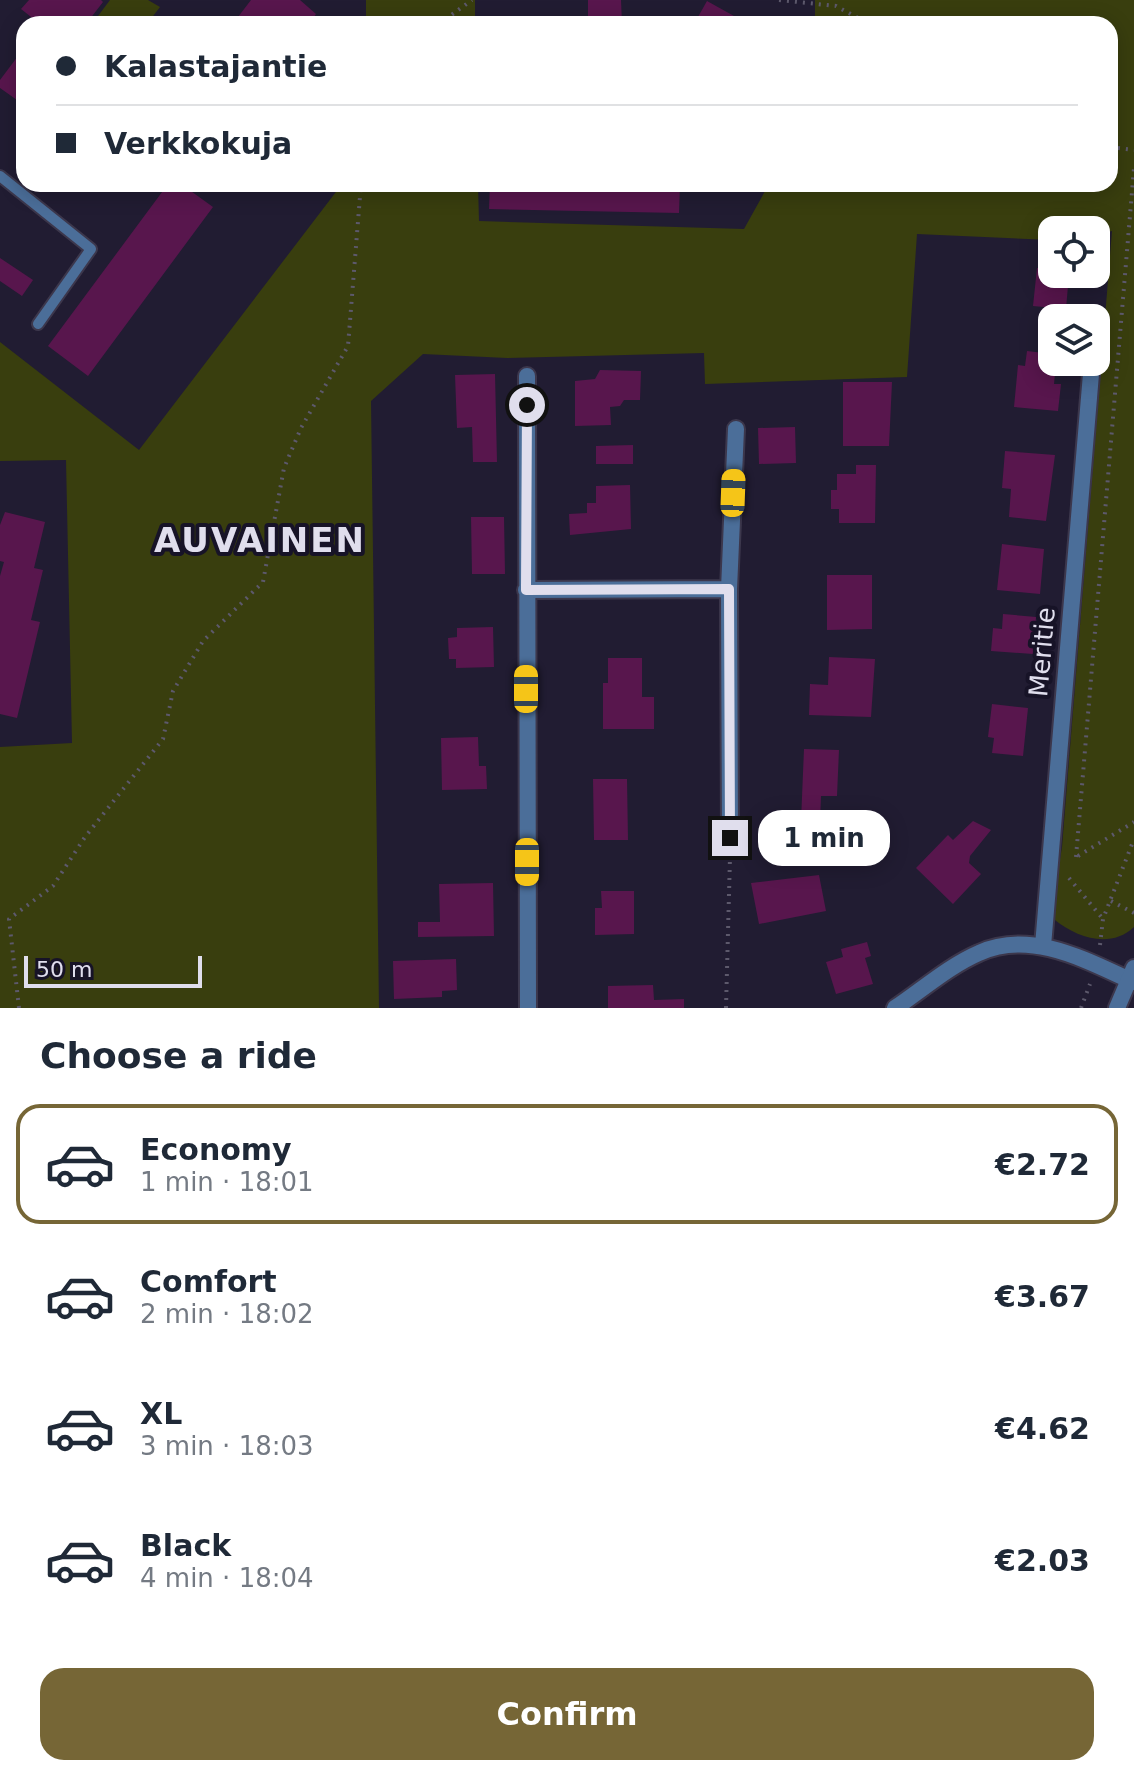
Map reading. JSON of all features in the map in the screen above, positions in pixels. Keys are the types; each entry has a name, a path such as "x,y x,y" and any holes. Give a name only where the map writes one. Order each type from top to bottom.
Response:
{"street":[{"path":"527,376 528,1008"},
{"name":"Meritie","path":"1043,946 1055,871 1052,808 1091,376"},
{"path":"730,838 729,589 736,429"},
{"path":"526,590 729,589"},
{"path":"895,1008 979,952 1019,944 1043,946 1132,977 1117,1008"}],"lane":[{"path":"0,176 16,189"},
{"path":"20,192 91,249 38,324"}],"path":[{"path":"450,16 472,0"},
{"path":"779,0 836,6 854,16"},
{"path":"1076,857 1134,168"},
{"path":"19,1008 9,919 53,886 85,837 163,739 173,691 203,641 263,582 284,468 301,428 348,346 360,192"},
{"path":"1103,919 1055,871 1134,822"},
{"path":"726,1008 730,838"},
{"path":"1081,1008 1097,965 1103,919 1134,839"},
{"path":"1111,901 1134,913"}],"green space":[{"path":"110,0 148,0 160,7 153,16 98,16"},
{"path":"366,0 475,0 475,16 366,16"},
{"path":"815,0 1134,0 1134,927 1125,934 1105,939 1073,932 1055,920 1054,895 1062,847 1100,376 1110,376 1110,304 1106,304 1107,288 1110,288 1112,231 1110,216 1038,216 1038,239 917,234 907,377 705,384 704,353 507,358 423,354 371,401 379,1008 0,1008 0,747 72,743 66,460 0,461 0,342 139,450 336,192 478,192 479,221 744,229 765,192 1118,192 1118,16 815,16"}],"building":[{"path":"29,0 103,2 92,16 30,16 21,9"},
{"path":"251,0 300,0 316,14 315,16 239,16"},
{"path":"588,0 621,0 622,16 588,16"},
{"path":"707,1 734,16 699,16"},
{"path":"16,59 16,99 0,88 0,80"},
{"path":"162,192 192,192 213,207 88,376 48,346"},
{"path":"490,192 680,192 679,213 489,209"},
{"path":"0,258 33,280 22,296 0,281"},
{"path":"1037,268 1038,288 1068,288 1066,304 1033,306"},
{"path":"1027,351 1038,352 1038,376 1055,376 1054,384 1061,384 1058,411 1014,407 1018,365 1025,366"},
{"path":"600,370 641,371 640,400 624,400 620,406 610,407 611,425 575,426 575,381 595,379"},
{"path":"495,374 497,462 473,462 472,427 457,428 455,375"},
{"path":"843,382 892,382 889,446 843,446"},
{"path":"795,427 796,463 759,464 758,428"},
{"path":"633,445 633,464 596,464 596,446"},
{"path":"1005,451 1055,455 1046,521 1009,517 1011,489 1002,488"},
{"path":"856,465 876,465 875,523 839,523 839,509 831,509 831,490 837,490 837,474 856,474"},
{"path":"630,485 631,529 570,535 569,514 587,513 587,503 596,503 596,486"},
{"path":"5,512 45,522 34,568 43,570 31,620 40,622 17,718 0,714 0,576 4,562 0,561 0,525"},
{"path":"471,517 504,517 505,574 472,574"},
{"path":"1002,544 1044,549 1040,594 997,590"},
{"path":"827,575 872,575 872,629 827,630"},
{"path":"1003,614 1036,617 1033,654 991,651 993,628 1002,629"},
{"path":"493,627 494,667 456,668 456,659 449,659 448,638 457,637 457,628"},
{"path":"829,657 875,659 871,717 809,715 810,684 828,685"},
{"path":"608,658 642,658 642,697 654,697 654,729 603,729 603,683 608,683"},
{"path":"992,704 1028,708 1023,756 992,753 994,738 988,737"},
{"path":"478,737 479,766 486,766 487,789 442,790 441,738"},
{"path":"804,749 839,750 837,796 821,796 820,822 801,821"},
{"path":"593,779 627,779 628,840 594,840"},
{"path":"973,821 991,830 970,856 969,863 981,874 953,904 916,868 948,835 953,840"},
{"path":"819,875 826,911 759,924 751,883"},
{"path":"493,883 494,936 418,937 418,922 440,922 439,884"},
{"path":"601,891 634,891 634,934 595,935 595,908 602,908"},
{"path":"867,942 871,956 865,958 873,984 836,994 826,962 843,957 841,949"},
{"path":"456,959 457,990 442,991 442,997 394,999 393,961"},
{"path":"653,985 654,1000 684,999 684,1008 608,1008 608,986"}],"district":[{"name":"AUVAINEN","path":"260,540"}],"route":[{"path":"527,405 526,590 729,589 730,838"}]}
